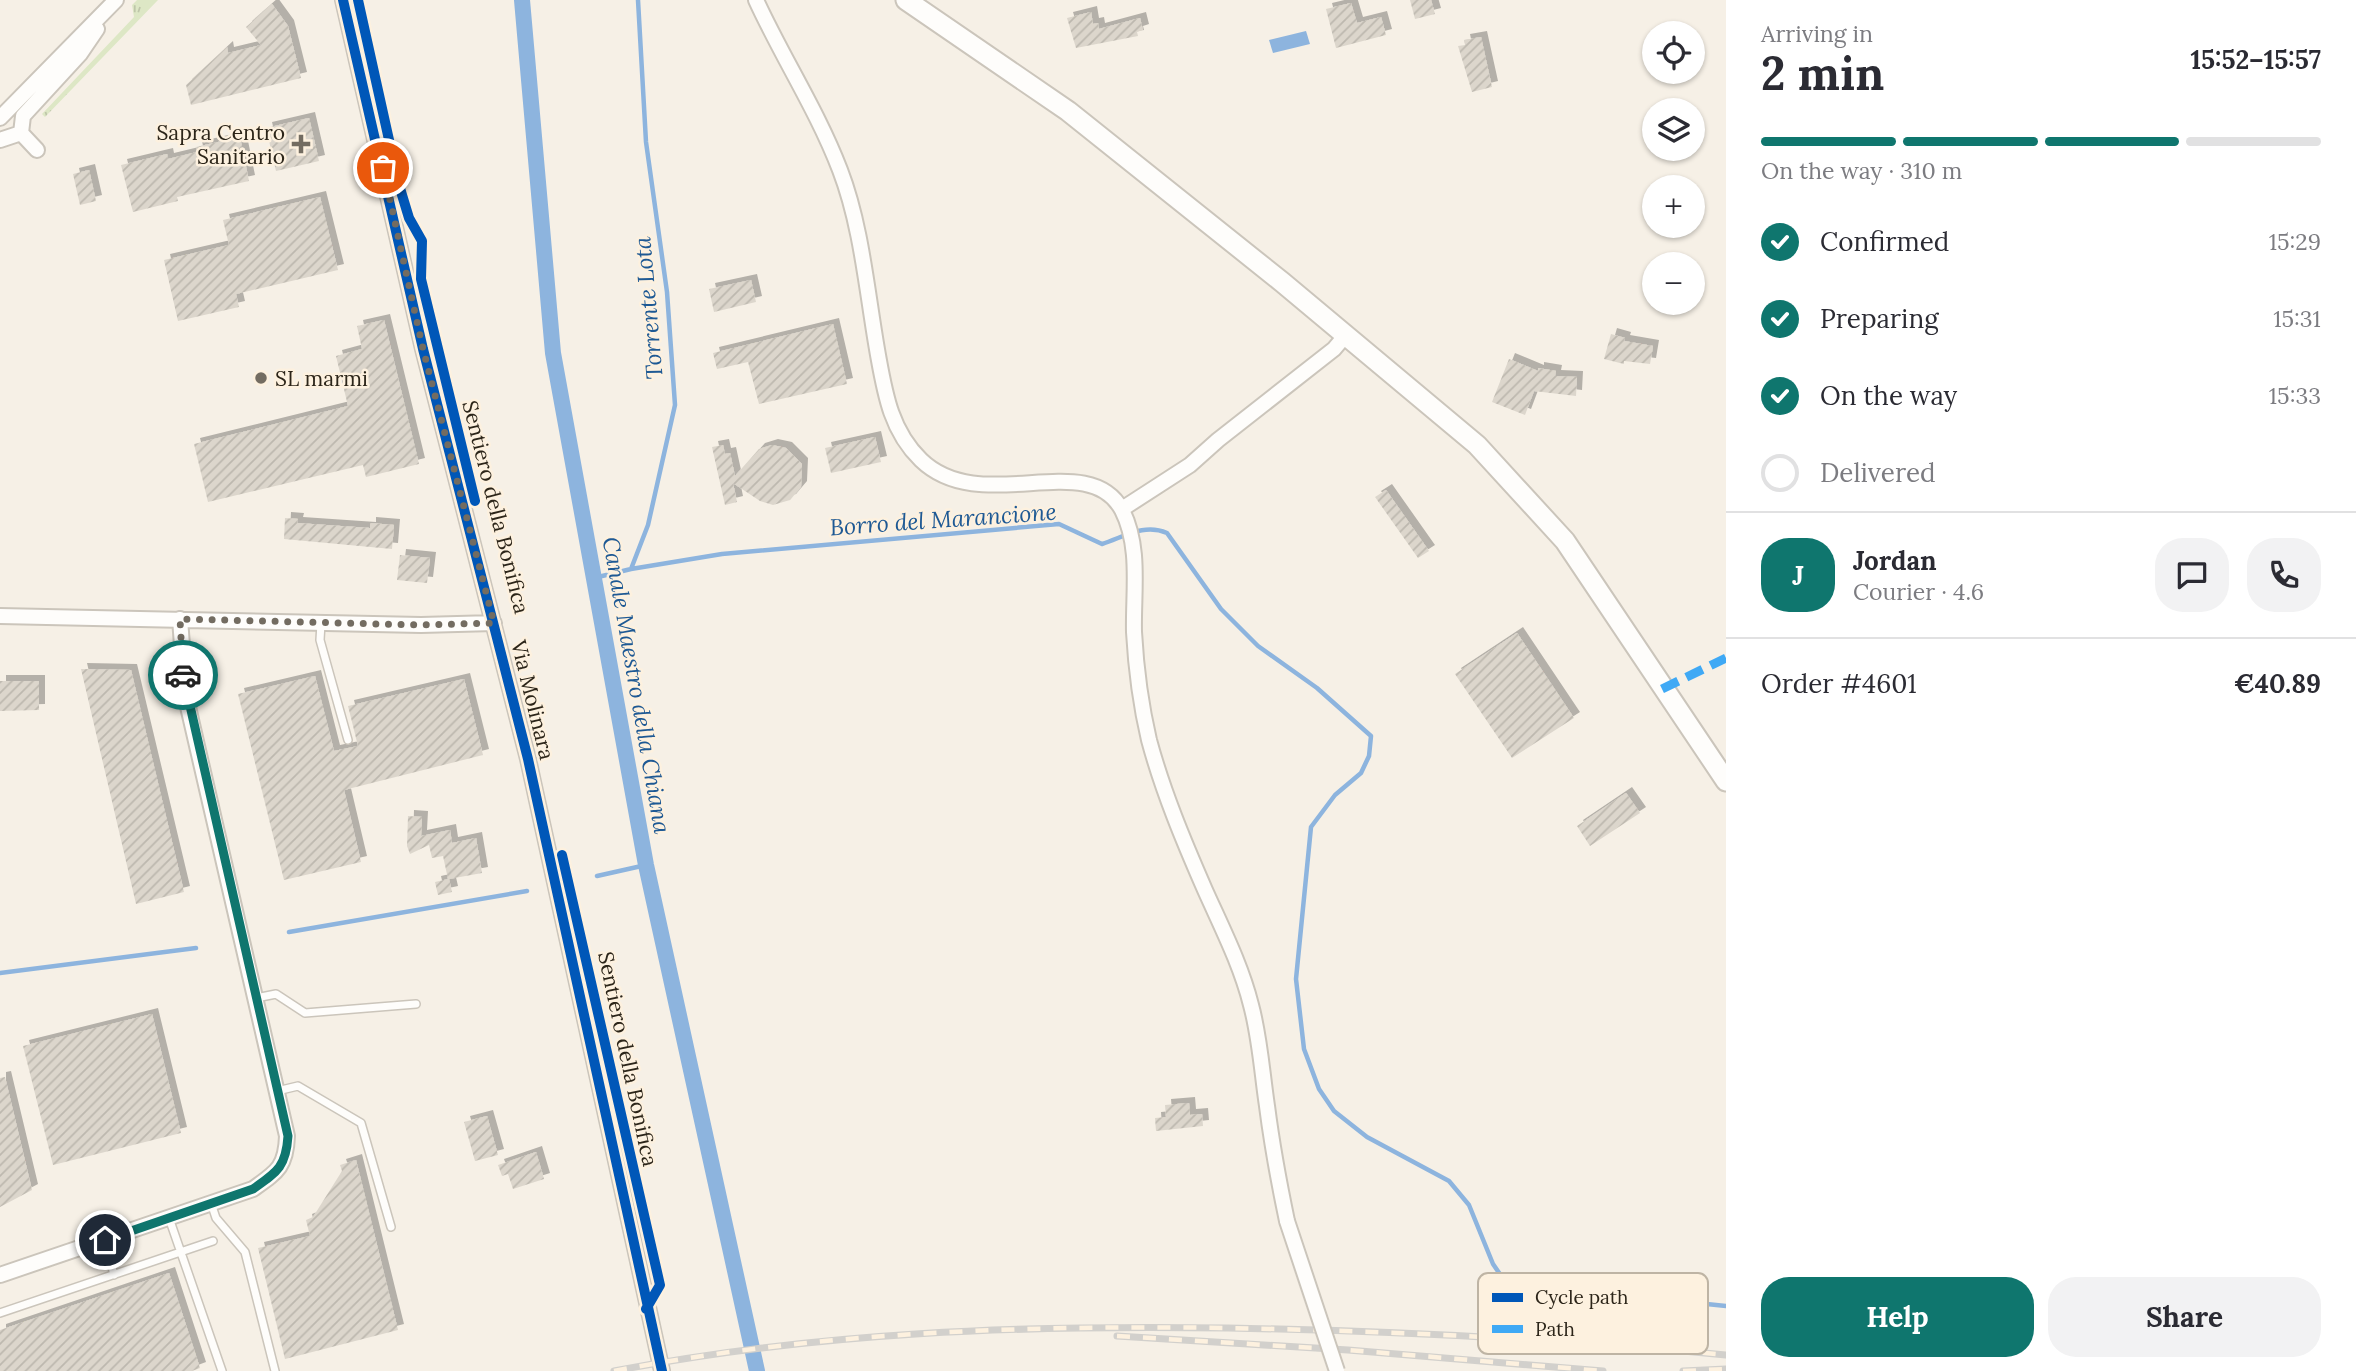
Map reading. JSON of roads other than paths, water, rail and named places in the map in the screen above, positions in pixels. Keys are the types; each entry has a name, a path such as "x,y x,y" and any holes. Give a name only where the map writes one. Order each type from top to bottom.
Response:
{"main road":[{"path":"906,0 1068,111 1477,445 1565,541 1726,782"}],"street":[{"path":"0,118 115,0"},
{"path":"37,150 21,133 23,116 80,54 115,0"},
{"name":"Via Molinara","path":"343,0 423,349 494,623 563,911 662,1371"},
{"path":"756,0 797,75 841,173 853,211 887,403 899,433 920,460 943,478 963,484 998,486 1086,482 1108,493 1122,509 1131,538 1135,569 1134,632 1149,738 1166,794 1232,949 1251,1005 1287,1221 1337,1371"},
{"path":"766,16 769,0"},
{"path":"0,140 21,133"},
{"path":"1122,509 1190,465 1334,349 1345,336"},
{"path":"0,616 494,623"},
{"path":"0,1275 253,1189 274,1175 286,1158 288,1136 187,698 180,619"}],"lane":[{"path":"321,622 320,640 348,740"},
{"path":"256,998 276,994 305,1013 416,1004"},
{"path":"277,1091 298,1086 361,1123 391,1227"},
{"path":"211,1203 216,1218 245,1252 275,1371"},
{"path":"169,1218 222,1371"},
{"path":"105,1240 114,1275"},
{"path":"0,1313 213,1241"}],"water":[{"path":"1306,31 1310,44 1273,53 1269,40"}],"waterway":[{"name":"Canale Maestro della Chiana","path":"522,0 553,353 646,865 757,1371"},
{"name":"Torrente Lota","path":"594,578 631,569 648,525 675,405 667,292 646,142 638,0"},
{"name":"Borro del Marancione","path":"631,569 722,554 1059,524 1102,544 1142,530 1167,533 1221,609 1258,646 1317,688 1371,736 1369,756 1361,773 1335,795 1311,827 1296,979 1304,1049 1319,1089 1334,1111 1367,1137 1449,1181 1469,1205 1499,1273"},
{"path":"597,876 646,865"},
{"path":"289,932 527,891"},
{"path":"0,973 196,948"},
{"name":"Borro del Marancione","path":"1708,1304 1726,1306"}],"railway":[{"path":"614,1371 766,1347 843,1339 996,1330 1228,1328 1478,1337"},
{"path":"1117,1336 1348,1350 1603,1371"},
{"path":"1708,1353 1726,1355"},
{"path":"1683,1371 1726,1369"}],"place":[{"name":"Sapra Centro Sanitario","path":"301,144"},
{"name":"SL marmi","path":"261,378"}]}
